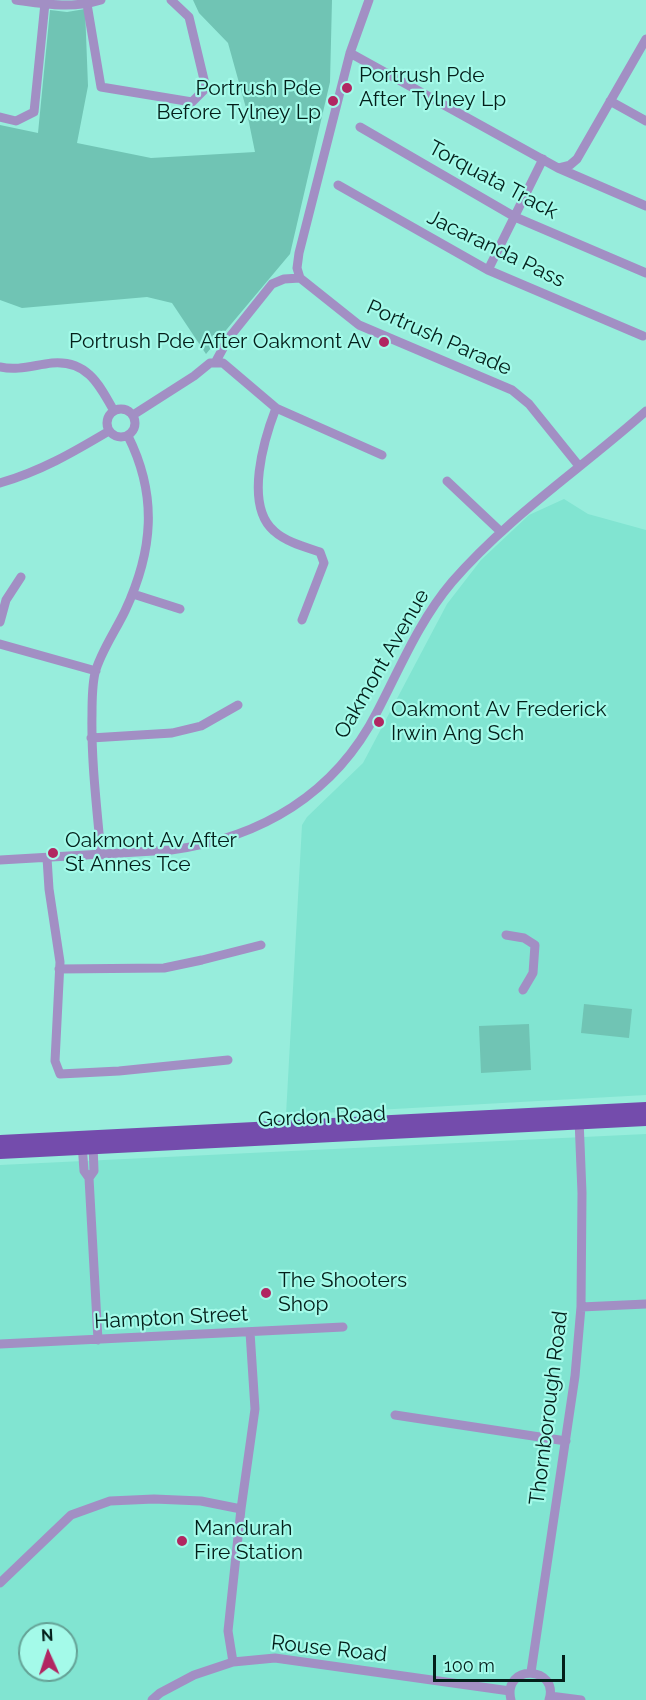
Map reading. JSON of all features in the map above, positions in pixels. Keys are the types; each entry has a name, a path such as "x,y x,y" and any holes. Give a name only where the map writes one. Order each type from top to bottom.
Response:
{"main road":[{"name":"Gordon Road","path":"0,1141 87,1142 579,1117 646,1108"},
{"name":"Gordon Road","path":"579,1117 646,1120"},
{"name":"Gordon Road","path":"0,1153 87,1142"}],"street":[{"path":"16,0 65,6 101,0"},
{"path":"87,4 101,87 192,102 206,88 189,17 171,0"},
{"path":"216,363 228,339 272,284 284,279 300,278 297,268 299,253 350,53 369,0"},
{"path":"0,117 16,121 34,112 45,3"},
{"path":"558,168 570,165 577,159 610,101 643,50 646,39"},
{"path":"350,53 558,168 646,206"},
{"path":"610,101 646,121"},
{"name":"Torquata Track","path":"360,127 515,217 646,273"},
{"path":"488,270 543,159"},
{"name":"Jacaranda Pass","path":"338,185 488,270 643,336"},
{"name":"Portrush Parade","path":"300,278 359,325 512,390 529,404 579,466"},
{"path":"0,367 30,368 53,363 73,365 88,371 114,411"},
{"path":"133,415 194,376 210,363 223,363 276,408 382,455"},
{"path":"276,408 265,436 259,461 259,493 263,515 273,531 293,543 320,552 324,563 302,620"},
{"path":"124,409 136,420 136,427 128,436 116,437 109,431 108,419 114,411 124,409"},
{"name":"Oakmont Avenue","path":"0,860 171,850 217,841 240,834 267,821 312,793 332,776 359,742 426,618 450,584 500,531 646,411"},
{"path":"0,483 57,462 109,431"},
{"path":"101,855 91,738 92,690 96,671 133,594 146,552 150,509 143,469 128,436"},
{"path":"447,481 500,531"},
{"path":"0,622 6,600 21,578"},
{"path":"133,594 180,609"},
{"path":"0,644 96,671"},
{"path":"91,738 171,733 201,726 238,705"},
{"path":"47,858 49,889 60,962 54,1061 60,1074 119,1071 228,1060"},
{"path":"506,935 524,938 535,945 533,973 523,990"},
{"path":"59,969 164,968 261,945"},
{"name":"Thornborough Road","path":"531,1672 575,1376 581,1307 582,1193 579,1117"},
{"path":"87,1142 94,1171 89,1178 98,1340"},
{"path":"581,1307 646,1304"},
{"name":"Hampton Street","path":"0,1344 343,1327"},
{"path":"233,1662 228,1631 241,1509 255,1409 250,1332"},
{"path":"395,1415 566,1441"},
{"path":"0,1583 71,1515 110,1501 154,1499 201,1501 241,1509"},
{"name":"Rouse Road","path":"152,1700 160,1693 194,1675 233,1662 275,1658 301,1660 511,1695"},
{"path":"511,1695 513,1681 531,1672 539,1674 546,1680 550,1688 550,1698 581,1700"}],"shaded area":[{"path":"193,0 332,0 330,82 290,254 206,354 172,303 147,297 22,308 0,300 0,125 38,133 50,10 67,12 85,9 88,86 77,143 151,158 255,152 246,108 228,43 199,13"},
{"path":"564,499 588,514 646,530 646,1095 286,1115 302,825 307,817 363,763 447,604 481,560 529,515"},
{"path":"584,1004 632,1009 629,1038 581,1033"},
{"path":"529,1024 531,1070 481,1073 479,1026"},
{"path":"646,1134 646,1700 0,1700 0,1165"}],"place":[{"name":"Portrush Pde After Tylney Lp","path":"347,88"},
{"name":"Portrush Pde Before Tylney Lp","path":"333,101"},
{"name":"Portrush Pde After Oakmont Av","path":"384,342"},
{"name":"Oakmont Av Frederick Irwin Ang Sch","path":"379,722"},
{"name":"Oakmont Av After St Annes Tce","path":"53,853"},
{"name":"The Shooters Shop","path":"266,1293"},
{"name":"Mandurah Fire Station","path":"182,1541"}]}
